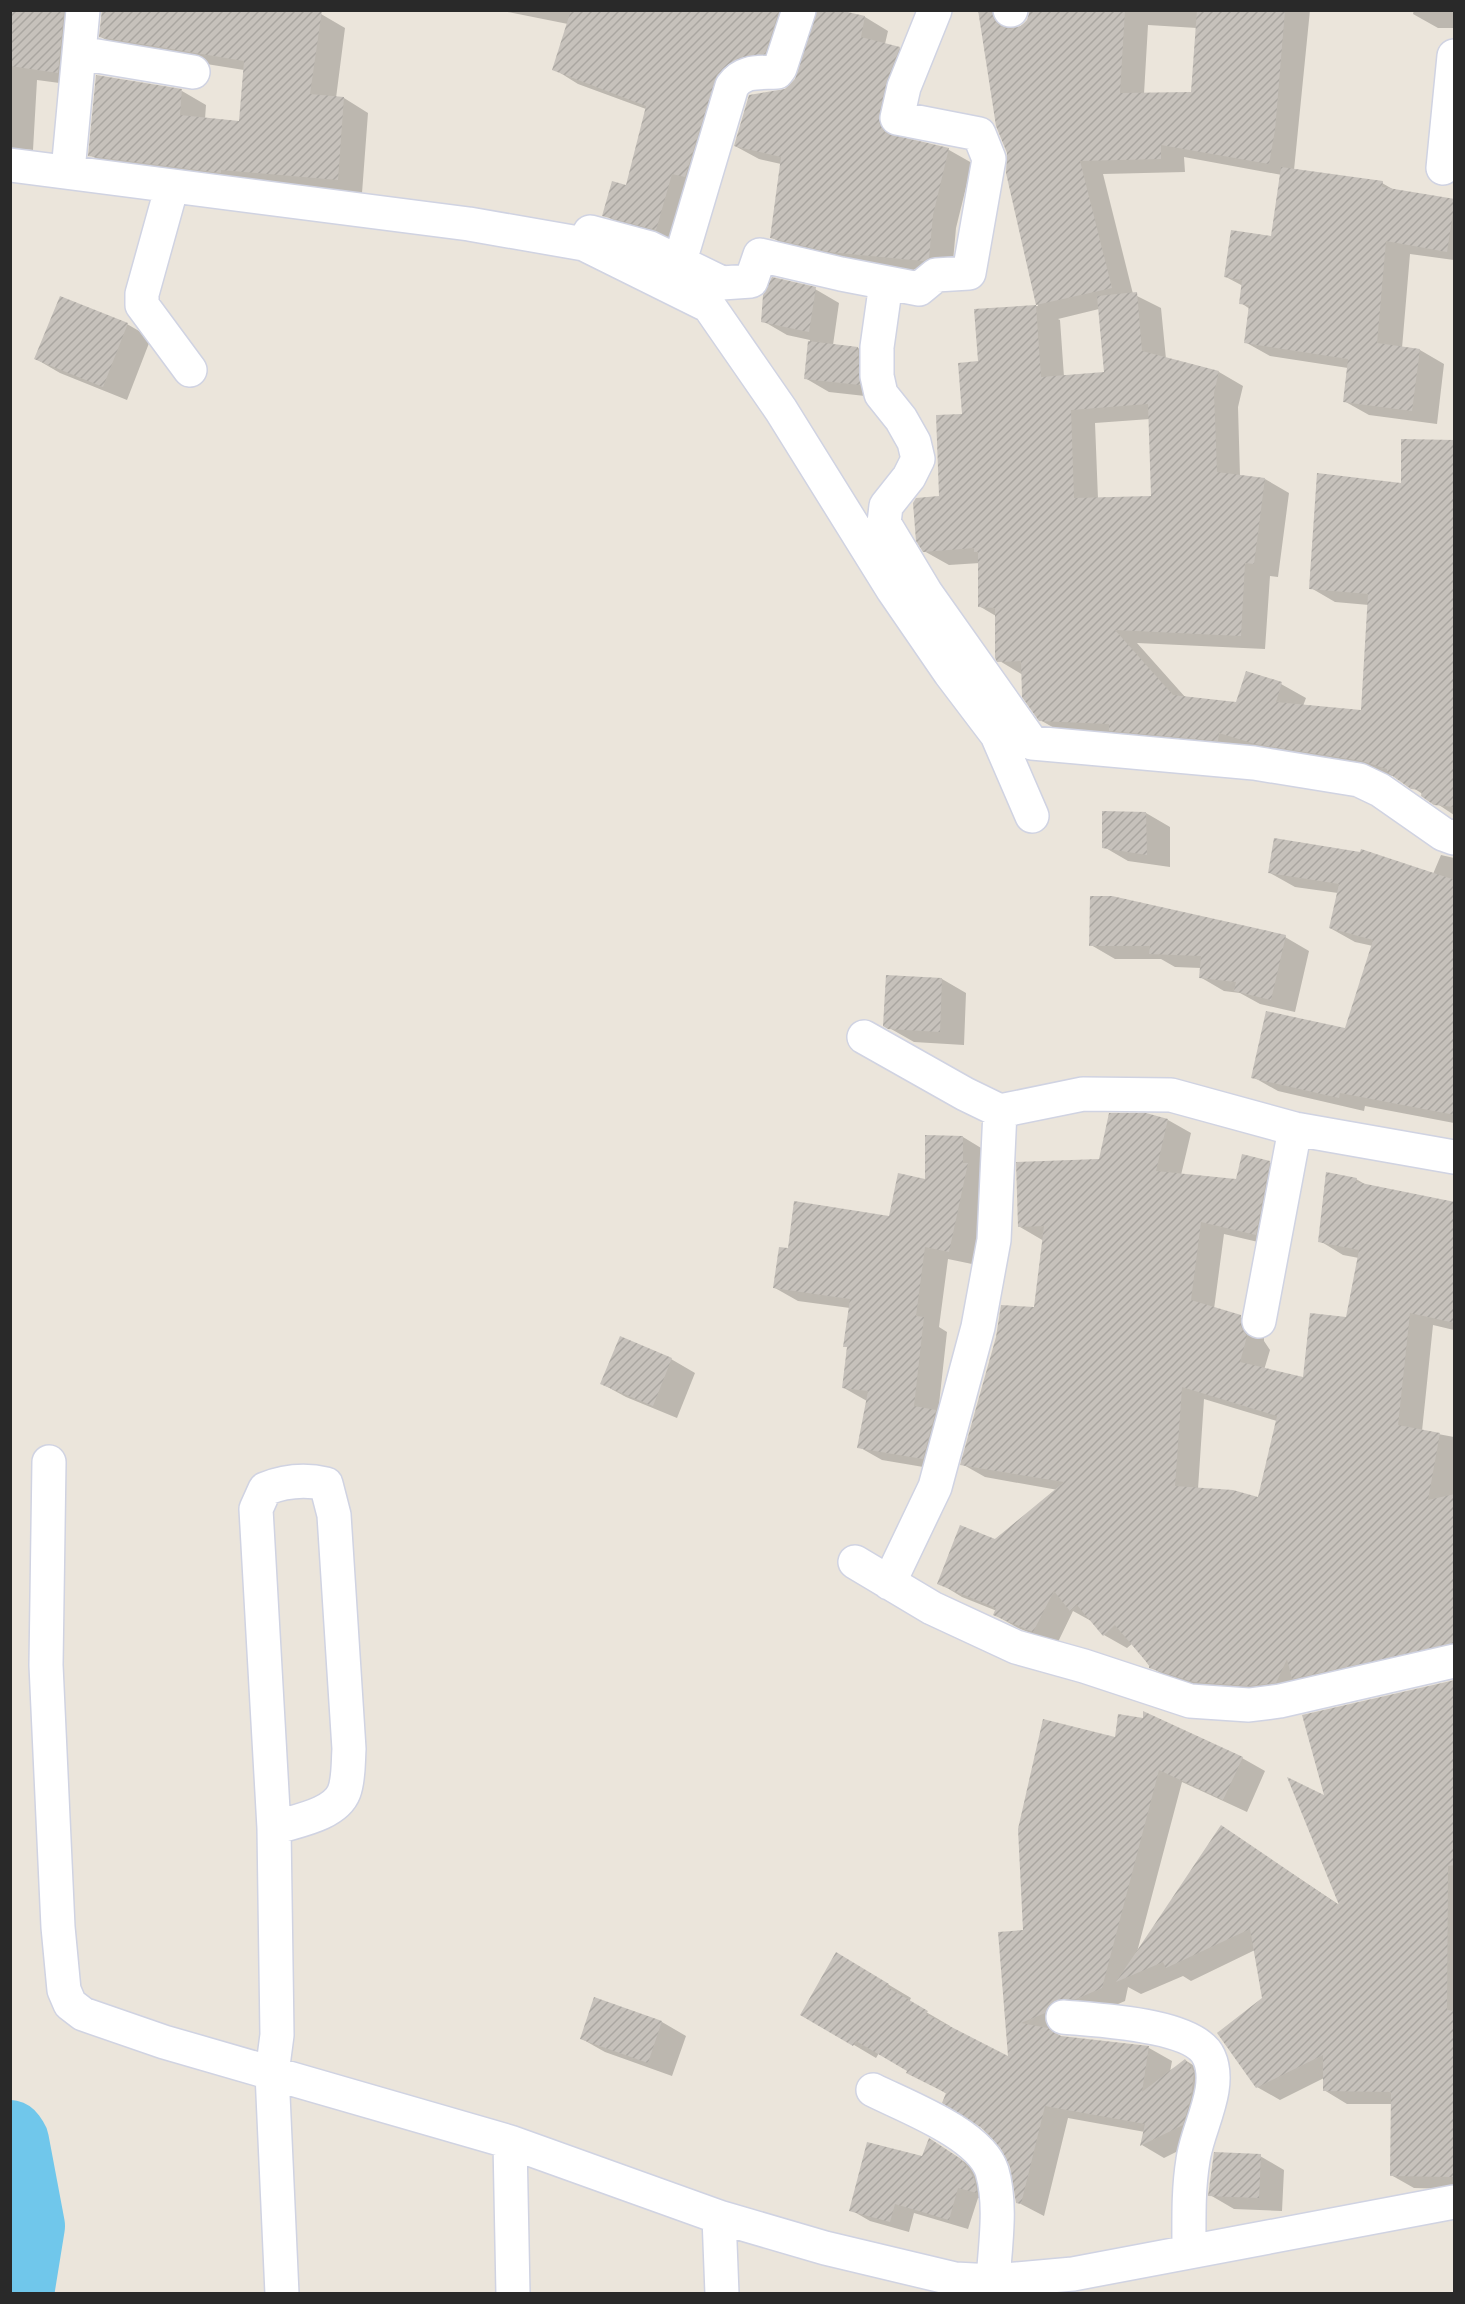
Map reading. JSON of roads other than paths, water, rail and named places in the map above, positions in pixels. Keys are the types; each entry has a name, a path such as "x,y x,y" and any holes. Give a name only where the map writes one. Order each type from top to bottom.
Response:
{"street":[{"path":"68,171 82,10"},
{"path":"680,261 732,86 739,77 746,74 777,72 799,10"},
{"path":"487,208 715,294 751,280 760,255 920,289 936,275 969,273 989,159 979,134 897,118 904,87 936,10"},
{"path":"79,53 193,72"},
{"path":"1443,168 1455,56"},
{"path":"10,165 172,186 527,224 650,248 680,261 715,294 781,410 893,590 950,673 1009,732 1032,743 1254,763 1359,780 1380,789 1443,834 1455,838"},
{"path":"172,186 142,294 142,305 190,370"},
{"path":"886,283 877,347 877,376 881,394 910,434 918,459 909,477 886,506 884,523 1009,732 1032,816"},
{"path":"864,1037 1000,1111 1083,1094 1171,1095 1295,1129 1455,1157"},
{"path":"889,1583 935,1487 978,1328 994,1239 1000,1111"},
{"path":"1259,1321 1295,1129"},
{"path":"49,1462 46,1665 59,1948 64,1990 70,2004 83,2014 164,2042 510,2142 719,2217 825,2248 928,2284 956,2279 993,2281 1073,2274 1455,2202"},
{"path":"274,1828 317,1814 332,1805 344,1794 348,1777 349,1749 334,1515 326,1484 314,1481 278,1484 265,1489 256,1509 274,1828 277,2035 272,2073 282,2294"},
{"path":"855,1562 932,1608 1016,1647 1084,1666 1190,1701 1213,1705 1249,1705 1280,1701 1455,1661"},
{"path":"1063,2017 1157,2028 1198,2045 1209,2056 1213,2074 1210,2097 1193,2157 1189,2188 1189,2252"},
{"path":"873,2090 954,2130 984,2155 992,2170 995,2192 993,2281"},
{"path":"510,2142 513,2294"},
{"path":"719,2217 722,2294"}],"waterway":[{"path":"10,2135 14,2141 30,2226 19,2294"}]}
